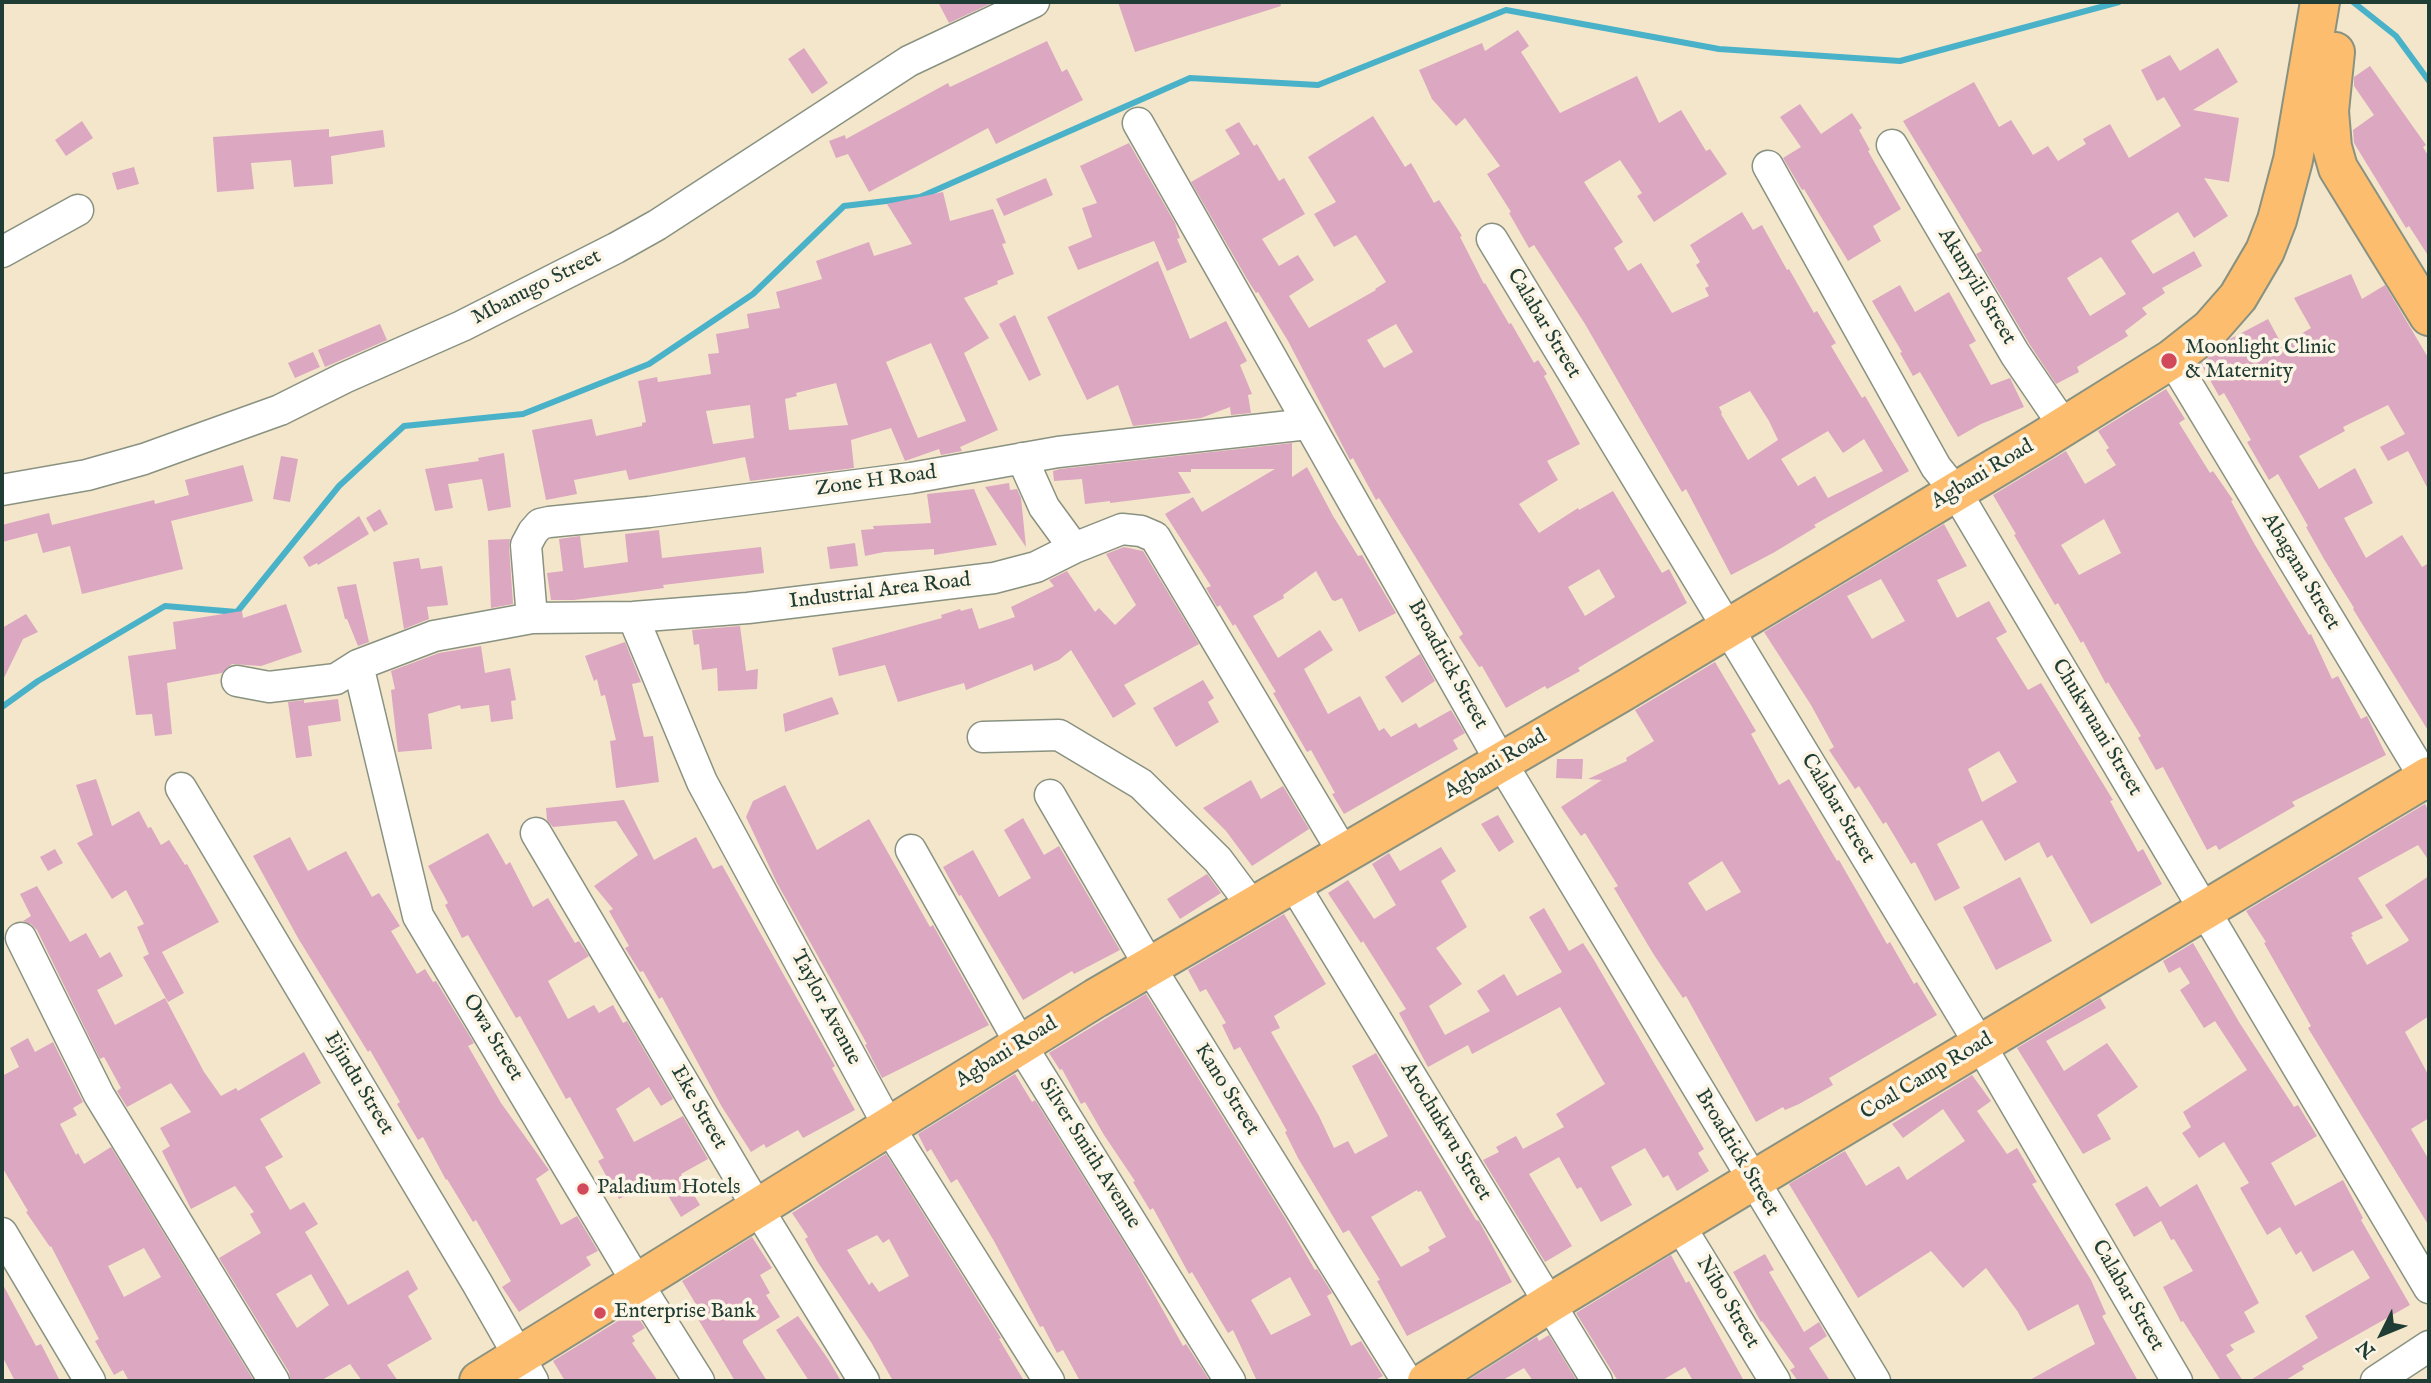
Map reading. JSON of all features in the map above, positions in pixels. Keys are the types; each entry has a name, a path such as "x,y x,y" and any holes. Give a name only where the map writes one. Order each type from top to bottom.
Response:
{"main road":[{"name":"Agbani Road","path":"479,1381 526,1369 638,1284 1021,1045 1727,628 2172,359 2210,330 2252,277 2265,251 2277,220 2335,4"},
{"name":"Agbani Road","path":"2335,4 2329,111 2332,147 2338,168 2429,316"},
{"path":"2292,160 2338,168"},
{"name":"Coal Camp Road","path":"1427,1381 1752,1181 2428,780"}],"street":[{"name":"Mbanugo Street","path":"2,490 87,475 280,411 344,378 462,326 657,225 909,61 1034,2"},
{"name":"Broadrick Street","path":"1138,123 1501,762 1875,1381"},
{"name":"Akunyili Street","path":"1892,145 2015,354 2064,426"},
{"name":"Chukwuani Street","path":"1768,166 1936,467 1955,492 2429,1288"},
{"path":"2,252 78,210"},
{"name":"Calabar Street","path":"1492,239 1981,1045 2177,1381"},
{"name":"Abagana Street","path":"2172,359 2428,780"},
{"name":"Zone H Road","path":"532,618 526,545 540,524 898,480 1058,452 1308,424"},
{"path":"1022,458 1044,507 1074,548"},
{"name":"Industrial Area Road","path":"237,681 270,687 336,679 358,665 434,636 532,618 633,617 774,605 994,578 1036,567 1122,529 1141,531 1155,537 1344,854"},
{"name":"Taylor Avenue","path":"633,617 702,782 889,1127 1049,1381"},
{"name":"Owa Street","path":"358,665 418,916 699,1381"},
{"path":"983,737 1059,735 1141,784 1218,860 1254,907"},
{"name":"Ejindu Street","path":"181,788 526,1369"},
{"name":"Kano Street","path":"1050,795 1150,967 1407,1381"},
{"name":"Eke Street","path":"536,833 758,1209 864,1381"},
{"name":"Silver Smith Avenue","path":"911,850 1021,1045 1230,1381"},
{"name":"Arochukwu Street","path":"1293,883 1597,1381"},
{"path":"21,937 99,1095 274,1381"},
{"name":"Nibo Street","path":"1680,1226 1775,1381"},
{"path":"2,1233 89,1381"},
{"path":"2376,1381 2429,1346"}],"building":[{"path":"938,2 994,2 949,23"},
{"path":"1118,2 1280,2 1281,6 1135,52"},
{"path":"1518,30 1529,46 1521,52 1560,113 1637,76 1659,123 1681,110 1706,151 1710,149 1727,174 1654,222 1637,196 1642,193 1620,160 1584,182 1623,242 1614,248 1628,271 1641,263 1672,313 1709,296 1705,288 1709,286 1696,265 1700,262 1690,245 1742,212 1753,230 1762,225 1814,313 1817,311 1836,343 1831,346 1862,398 1865,396 1909,471 1814,525 1816,527 1773,553 1731,575 1686,489 1682,492 1585,324 1534,245 1529,248 1509,213 1511,212 1487,174 1500,166 1465,118 1456,126 1432,99 1419,70 1482,43 1485,51","holes":["1750,391 1778,440 1748,460 1719,407","1828,431 1843,453 1864,439 1883,471 1828,498 1815,476 1798,486 1781,459"]},
{"path":"1047,41 1062,72 1067,69 1083,100 996,144 988,128 869,192 848,154 836,158 829,141 845,135 846,139 948,83 950,87"},
{"path":"804,48 828,83 812,94 788,59"},
{"path":"2218,48 2238,82 2193,110 2239,118 2229,182 2204,178 2228,216 2194,238 2178,212 2131,241 2153,274 2194,251 2202,266 2162,288 2165,293 2142,308 2147,314 2125,331 2128,336 2077,367 2079,372 2056,384 1976,254 1982,251 1903,121 1974,82 1999,127 2011,120 2033,155 2048,146 2058,161 2086,144 2083,139 2110,124 2129,158 2181,126 2164,97 2157,101 2141,70 2170,55 2180,71","holes":["2101,257 2126,294 2090,316 2067,278"]},
{"path":"2370,66 2426,145 2423,147 2429,157 2429,257 2409,226 2406,228 2354,143 2353,130 2374,115 2354,86 2354,77"},
{"path":"1800,104 1821,134 1852,113 1862,128 1859,130 1870,150 1868,151 1901,209 1873,226 1881,241 1848,261 1783,158 1801,147 1780,117"},
{"path":"1373,116 1405,167 1411,163 1434,203 1439,200 1462,236 1460,237 1484,284 1534,363 1538,360 1547,374 1544,376 1580,444 1547,461 1558,480 1519,504 1539,533 1578,508 1579,510 1613,491 1662,573 1669,569 1687,603 1578,668 1580,671 1547,689 1545,686 1506,708 1482,666 1479,667 1459,637 1463,634 1379,498 1376,500 1353,458 1350,460 1288,341 1247,279 1191,182 1240,154 1225,130 1239,122 1254,146 1257,144 1279,181 1284,178 1305,214 1262,239 1279,266 1298,255 1314,280 1289,296 1309,328 1386,282 1356,235 1334,247 1314,214 1336,202 1308,157","holes":["1396,324 1413,352 1384,368 1367,340","1599,569 1615,597 1585,616 1568,587"]},
{"path":"82,121 93,138 66,156 55,140"},
{"path":"329,129 329,137 383,130 385,147 331,156 333,184 294,187 291,160 251,163 254,189 217,192 213,137"},
{"path":"1129,143 1175,223 1180,238 1177,239 1187,262 1167,271 1154,241 1078,270 1068,247 1092,237 1082,208 1097,203 1080,166"},
{"path":"134,167 139,184 117,190 112,173"},
{"path":"1046,178 1053,195 1004,216 996,199"},
{"path":"943,192 950,221 993,209 1006,243 1002,244 1014,274 964,298 989,338 964,353 998,430 960,447 962,451 941,455 939,449 905,461 891,428 851,440 854,468 750,481 745,457 629,480 626,470 574,480 577,494 546,500 532,430 592,419 596,436 642,426 642,423 646,422 638,381 657,377 658,382 711,374 708,354 719,353 716,334 749,328 747,314 780,308 776,292 822,279 816,261 869,242 874,256 912,244 887,204","holes":["931,343 966,421 918,438 886,362","836,383 848,425 789,430 785,399 797,396 796,393","750,405 754,438 713,444 706,411"]},
{"path":"1158,261 1190,339 1226,321 1247,361 1240,365 1252,394 1248,395 1251,413 1231,415 1230,407 1201,418 1133,426 1118,385 1087,400 1047,317"},
{"path":"2351,274 2362,299 2385,285 2429,359 2429,491 2408,451 2388,461 2380,447 2405,434 2388,405 2343,427 2345,431 2299,456 2319,489 2355,468 2373,503 2344,518 2366,558 2402,535 2422,567 2429,563 2429,732 2353,609 2278,474 2269,480 2247,442 2251,440 2224,393 2219,396 2201,364 2230,339 2268,319 2282,345 2311,328 2294,298"},
{"path":"1900,285 1915,312 1949,292 1976,341 1969,345 1991,385 2010,378 2024,407 1981,424 1958,437 1920,372 1913,376 1872,301"},
{"path":"1015,315 1041,375 1029,381 999,324"},
{"path":"380,324 387,340 325,367 318,350"},
{"path":"313,352 320,367 295,378 288,363"},
{"path":"2166,389 2185,419 2179,423 2210,473 2213,471 2233,500 2231,501 2255,545 2309,635 2311,634 2332,679 2338,676 2361,719 2367,716 2386,755 2292,802 2295,806 2219,850 2216,845 2207,850 2163,767 2156,770 2138,738 2141,736 2108,682 2106,684 2083,641 2081,643 2058,603 2055,605 1993,495 2066,451 2085,484 2116,465 2098,431","holes":["2104,519 2121,553 2079,575 2061,545"]},
{"path":"1292,443 1292,477 1307,467 1333,516 1358,556 1362,555 1396,613 1359,632 1342,598 1332,600 1316,571 1283,595 1284,598 1253,616 1278,658 1320,630 1333,650 1304,669 1328,714 1360,696 1379,731 1384,728 1391,737 1416,723 1419,728 1451,710 1465,733 1453,740 1458,749 1344,814 1311,750 1307,752 1273,693 1276,692 1235,624 1233,626 1220,605 1217,607 1206,588 1211,586 1165,514 1193,497 1202,512 1275,469 1191,469 1191,472 1178,472 1191,493 1110,503 1085,504 1082,479 1054,481 1053,471 1060,469"},
{"path":"504,453 511,507 488,511 482,479 448,484 453,508 435,511 425,469 479,461 478,458"},
{"path":"281,456 298,459 290,502 273,499"},
{"path":"243,465 253,501 171,521 183,569 82,594 70,546 43,553 37,533 2,542 2,525 49,513 52,525 154,500 155,504 189,495 185,480"},
{"path":"1009,483 1010,490 1017,489 1021,498 1026,547 985,487"},
{"path":"974,489 997,545 934,555 934,549 865,556 861,530 874,529 873,526 931,523 927,494"},
{"path":"380,509 388,524 374,532 366,518"},
{"path":"359,516 369,534 318,565 317,563 309,567 303,557"},
{"path":"1944,524 1967,566 1937,580 1957,618 1989,601 2007,632 1996,638 2028,690 2041,683 2113,800 2110,801 2138,852 2143,849 2162,884 2091,924 2052,855 2047,858 2039,842 2005,861 1982,820 1937,844 1960,888 1935,901 1915,862 1911,864 1886,822 1883,824 1859,786 1855,789 1829,750 1834,747 1811,705 1764,632","holes":["1881,579 1905,621 1872,639 1847,596","1999,751 2017,782 1982,802 1968,769"]},
{"path":"659,530 662,558 761,547 764,573 663,585 664,588 574,600 551,600 547,573 563,571 559,539 580,536 584,568 628,562 625,534"},
{"path":"510,539 513,604 491,608 488,540"},
{"path":"855,543 858,566 830,569 827,547"},
{"path":"1124,547 1143,551 1199,644 1124,685 1136,704 1113,718 1071,650 1059,660 1034,671 1032,664 966,690 964,683 898,702 885,665 839,676 832,648 942,618 941,615 960,609 972,608 979,629 1015,617 1011,607 1054,586 1049,580 1067,571 1095,612 1099,608 1115,625 1136,605 1106,554"},
{"path":"419,558 421,569 442,566 448,605 427,607 429,619 404,629 393,562"},
{"path":"356,584 369,642 358,646 345,619 337,587"},
{"path":"286,604 302,652 261,666 232,664 222,673 167,683 172,734 155,736 152,714 136,715 128,656 176,649 173,622 242,611 243,618"},
{"path":"26,614 38,632 23,639 2,682 2,628"},
{"path":"740,626 746,671 758,669 757,689 718,691 717,668 702,670 699,644 694,645 692,630"},
{"path":"625,642 641,682 632,684 644,737 653,736 659,782 616,788 610,741 616,740 605,695 601,696 597,679 594,681 585,656"},
{"path":"481,646 485,673 510,668 516,700 511,701 513,719 491,722 489,705 461,709 460,705 428,714 432,749 398,752 391,690 395,689 391,671 439,653"},
{"path":"1420,654 1435,681 1402,703 1385,677"},
{"path":"1715,662 1756,731 1751,734 1779,785 1789,779 1887,944 1890,942 1914,984 1917,982 1937,1015 1829,1078 1833,1085 1799,1104 1785,1110 1783,1107 1756,1122 1686,996 1683,998 1654,955 1614,888 1618,886 1585,833 1581,836 1561,807 1602,780 1588,779 1627,761 1626,758 1654,741 1635,710","holes":["1722,861 1741,892 1706,911 1688,883"]},
{"path":"1203,680 1214,698 1208,702 1219,722 1176,747 1153,708"},
{"path":"832,697 839,714 785,732 783,714"},
{"path":"338,699 341,721 308,726 312,756 296,758 288,702"},
{"path":"1557,759 1583,759 1582,779 1556,778"},
{"path":"96,779 112,826 139,811 161,845 169,840 185,865 187,864 219,922 162,952 184,993 168,1002 143,957 149,954 137,927 144,924 126,890 112,899 77,843 93,835 76,785"},
{"path":"1251,780 1261,799 1283,786 1309,829 1252,866 1226,831 1203,808"},
{"path":"785,785 817,850 869,819 989,1025 882,1078 865,1045 867,1044 777,883 746,817 753,801"},
{"path":"624,800 654,860 696,837 713,869 722,865 835,1066 832,1068 855,1110 803,1138 798,1130 766,1148 764,1144 751,1152 722,1107 662,997 659,999 643,971 640,972 625,948 629,946 609,911 613,909 594,886 638,855 616,821 553,827 547,820 546,808"},
{"path":"2425,804 2429,812 2429,861 2418,845 2358,878 2383,918 2351,933 2351,937 2367,965 2407,942 2409,940 2385,905 2429,876 2429,1016 2405,1032 2429,1076 2429,1118 2411,1129 2429,1160 2429,1226 2308,1028 2311,1026 2264,943 2266,942 2246,911"},
{"path":"1498,815 1514,842 1499,852 1481,824"},
{"path":"1023,818 1044,855 1059,846 1120,950 1074,974 1072,971 1023,1000 943,867 973,850 999,897 1031,878 1004,830"},
{"path":"488,833 506,865 510,862 533,907 548,898 575,943 579,941 589,956 548,981 568,1019 594,1005 599,1013 613,1005 623,1023 627,1021 673,1099 661,1106 649,1087 616,1109 634,1142 683,1116 708,1159 681,1174 700,1205 681,1217 658,1179 619,1199 598,1161 604,1158 570,1097 566,1099 520,1016 516,1018 468,935 462,938 445,905 448,903 428,866"},
{"path":"290,837 308,871 346,851 372,897 379,893 400,926 391,931 417,974 425,969 433,982 436,981 474,1043 468,1046 501,1103 549,1170 536,1179 561,1225 577,1216 598,1251 586,1257 591,1265 519,1312 502,1287 511,1281 476,1220 473,1222 446,1180 423,1137 418,1140 370,1050 368,1052 298,938 253,856"},
{"path":"1441,847 1456,871 1441,881 1467,927 1436,948 1462,984 1429,1006 1445,1035 1490,1011 1477,991 1504,974 1517,996 1562,972 1529,917 1544,908 1569,951 1583,943 1704,1149 1698,1153 1709,1171 1677,1191 1668,1175 1663,1178 1645,1148 1611,1167 1632,1205 1601,1222 1581,1187 1577,1189 1559,1157 1529,1174 1572,1246 1545,1262 1483,1160 1499,1152 1496,1147 1516,1136 1523,1149 1564,1127 1556,1114 1605,1084 1560,1007 1472,1054 1468,1045 1428,1067 1399,1013 1406,1009 1363,941 1361,943 1328,893 1348,880 1374,919 1396,905 1372,864 1389,853 1400,871"},
{"path":"55,849 63,863 48,871 40,857"},
{"path":"1207,874 1221,893 1180,919 1167,899"},
{"path":"2020,877 2052,941 1996,970 1963,907"},
{"path":"37,886 70,942 86,933 100,958 110,952 123,976 97,990 115,1025 165,998 204,1072 221,1096 236,1088 238,1091 304,1052 321,1083 260,1119 283,1157 265,1167 290,1210 304,1202 318,1224 305,1232 348,1305 408,1270 418,1289 408,1296 432,1339 387,1365 398,1381 362,1381 350,1364 320,1381 291,1381 289,1372 219,1258 261,1233 250,1214 254,1212 235,1186 191,1209 162,1151 170,1146 160,1128 191,1112 171,1083 127,1107 117,1091 121,1088 104,1057 100,1059 37,930 23,921 31,916 20,894","holes":["311,1274 329,1305 297,1328 276,1294"]},
{"path":"1284,914 1326,984 1274,1016 1280,1028 1271,1032 1334,1148 1348,1141 1355,1154 1388,1136 1352,1066 1376,1053 1479,1221 1512,1282 1407,1336 1377,1281 1380,1280 1349,1230 1343,1233 1298,1158 1285,1132 1287,1131 1240,1047 1234,1050 1222,1025 1226,1023 1206,989 1200,992 1188,970","holes":["1417,1190 1421,1191 1446,1237 1428,1247 1430,1251 1401,1267 1371,1217"]},
{"path":"2193,943 2239,1022 2294,1107 2298,1105 2317,1136 2271,1163 2295,1206 2343,1180 2363,1218 2361,1220 2410,1305 2302,1366 2304,1369 2284,1381 2249,1381 2318,1338 2305,1316 2370,1278 2353,1250 2313,1272 2301,1251 2296,1255 2280,1227 2267,1235 2240,1188 2249,1183 2224,1142 2199,1158 2182,1133 2191,1127 2183,1112 2247,1070 2215,1021 2204,1028 2180,990 2190,983 2180,967 2169,973 2163,961"},
{"path":"1146,994 1315,1270 1317,1269 1332,1293 1327,1296 1351,1346 1361,1341 1383,1376 1373,1381 1257,1381 1233,1330 1228,1333 1192,1272 1189,1274 1153,1208 1150,1210 1133,1182 1135,1181 1085,1102 1081,1104 1062,1069 1060,1070 1049,1053","holes":["1290,1277 1311,1315 1271,1335 1251,1300"]},
{"path":"2100,998 2106,1008 2046,1041 2064,1071 2107,1043 2138,1087 2097,1115 2111,1139 2083,1154 2017,1048"},
{"path":"28,1038 35,1052 53,1042 83,1102 73,1108 77,1115 60,1124 76,1155 78,1153 84,1164 111,1147 254,1381 129,1381 123,1370 114,1375 95,1341 99,1339 51,1246 26,1212 28,1211 2,1167 2,1076 19,1067 10,1048","holes":["144,1248 161,1277 124,1297 108,1266"]},
{"path":"1015,1074 1032,1102 1035,1100 1136,1262 1183,1346 1186,1344 1210,1381 1080,1381 1063,1350 1057,1353 1043,1326 1040,1327 957,1179 951,1183 931,1149 927,1152 918,1134"},
{"path":"1972,1075 1991,1101 1977,1111 2007,1154 2017,1148 2037,1182 2032,1184 2091,1280 2106,1314 2102,1316 2138,1381 2028,1381 2095,1344 2078,1304 2028,1331 2018,1312 1986,1268 1963,1288 1931,1251 1858,1298 1789,1184 1845,1151 1866,1186 1899,1166 1907,1180 1965,1141 1943,1109 1903,1138 1892,1124"},
{"path":"886,1154 1001,1338 999,1339 1024,1381 893,1381 871,1342 817,1261 805,1239 808,1237 792,1213","holes":["877,1235 883,1243 889,1239 909,1276 879,1292 872,1282 869,1285 847,1250"]},
{"path":"2197,1184 2259,1303 2244,1312 2255,1332 2230,1345 2234,1350 2226,1355 2243,1381 2221,1381 2183,1321 2181,1322 2163,1287 2193,1271 2161,1221 2134,1237 2115,1204 2147,1186 2160,1207"},
{"path":"752,1237 772,1268 760,1275 770,1293 766,1295 780,1317 743,1340 767,1381 735,1381 698,1319 703,1316 682,1281"},
{"path":"1765,1254 1774,1270 1769,1272 1804,1332 1819,1322 1827,1336 1809,1348 1830,1381 1798,1381 1790,1370 1795,1367 1761,1322 1733,1272"},
{"path":"1671,1255 1686,1283 1689,1281 1744,1381 1693,1381 1685,1367 1661,1381 1618,1381 1576,1313"},
{"path":"2,1283 36,1346 41,1344 60,1381 15,1381 2,1356"},
{"path":"634,1311 645,1328 632,1336 635,1341 632,1343 658,1381 565,1381 553,1361"},
{"path":"798,1316 841,1381 809,1381 776,1330"},
{"path":"1549,1335 1577,1381 1533,1381 1524,1368 1501,1381 1467,1381 1537,1337 1539,1341"}],"waterway":[{"path":"2,707 38,681 165,606 237,612 339,486 404,426 523,414 649,364 753,294 844,206 920,197 1190,78 1318,85 1506,10 1719,49 1900,61 2119,2"},
{"path":"2353,2 2396,36 2429,81"}],"place":[{"name":"Moonlight Clinic & Maternity","path":"2169,361"},
{"name":"Paladium Hotels","path":"583,1189"},
{"name":"Enterprise Bank","path":"600,1313"}]}
